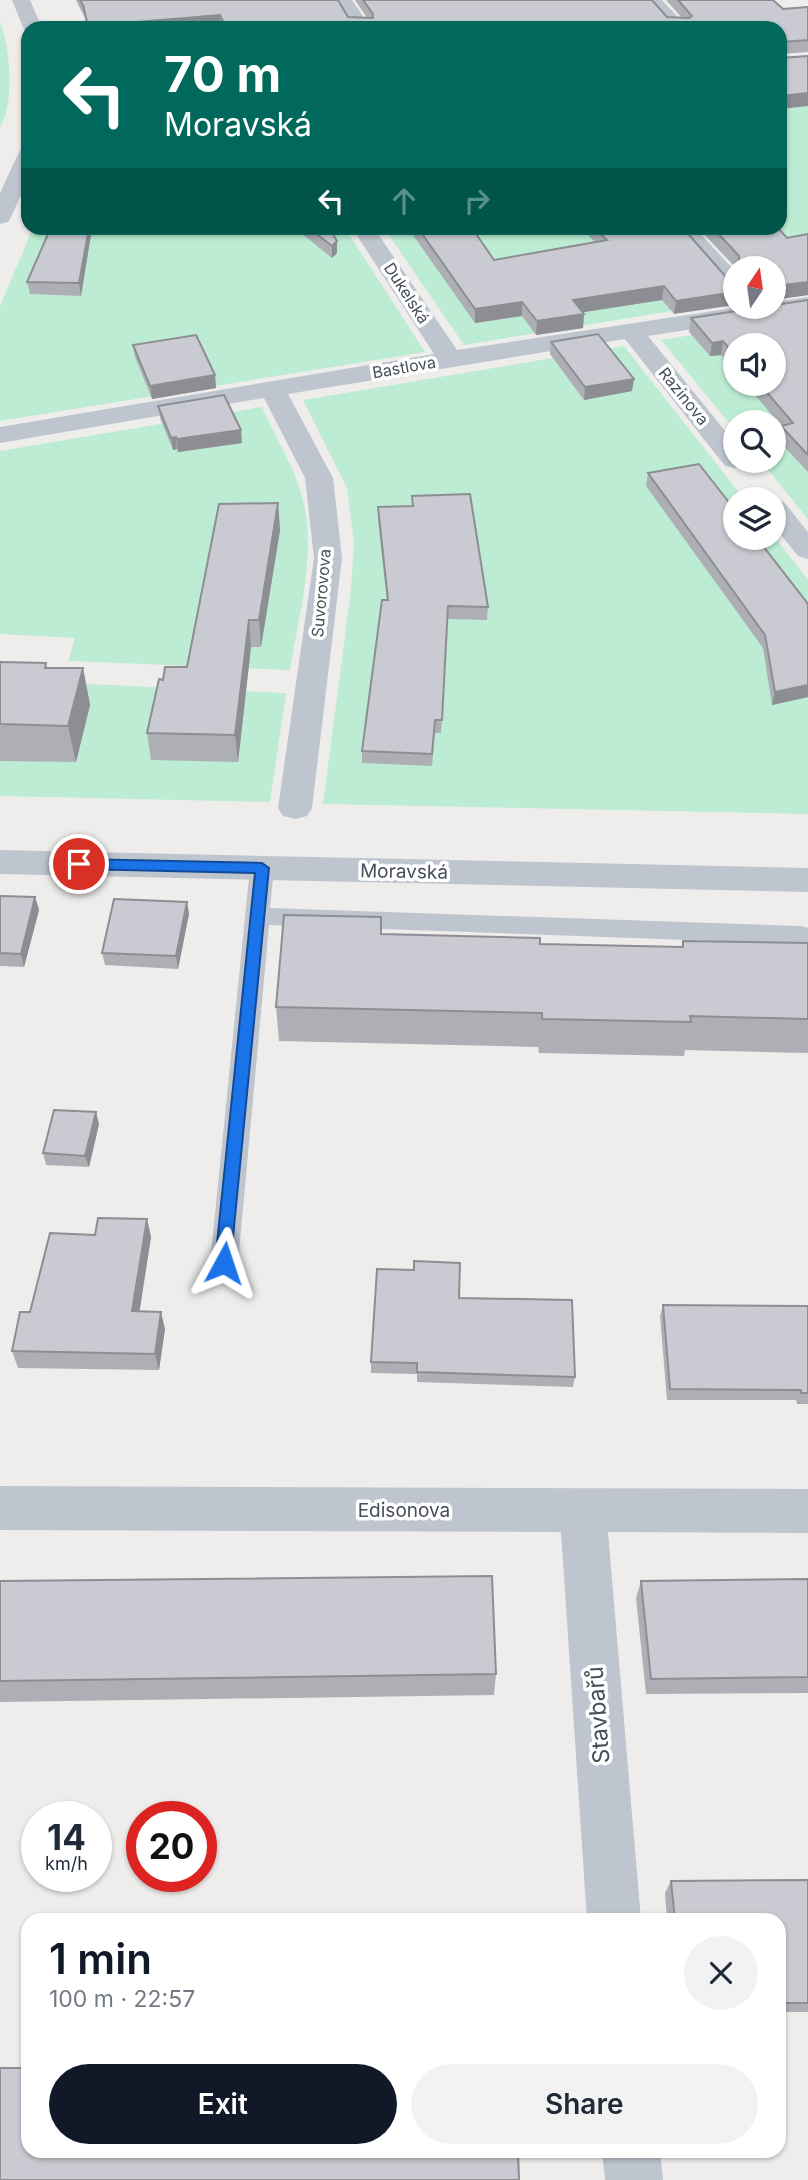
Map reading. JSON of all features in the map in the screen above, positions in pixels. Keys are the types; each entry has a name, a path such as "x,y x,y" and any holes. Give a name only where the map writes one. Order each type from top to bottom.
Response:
{"street":[{"path":"21,0 29,21"},
{"path":"342,0 356,21"},
{"path":"652,0 672,21"},
{"path":"0,218 21,172"},
{"name":"Dukelská","path":"368,235 450,359"},
{"path":"689,235 723,272"},
{"name":"Bastlova","path":"786,306 808,304"},
{"name":"Bastlova","path":"0,435 450,359 633,333 723,316"},
{"name":"Razinova","path":"633,333 808,551"},
{"name":"Suvorovova","path":"272,389 319,478 328,558 295,808"},
{"name":"Moravská","path":"0,862 808,880"},
{"name":"Edisonova","path":"0,1508 808,1511"},
{"name":"Stavbařů","path":"583,1510 613,1913"},
{"path":"632,2158 634,2180"}],"lane":[{"path":"224,1263 262,868"},
{"path":"257,916 801,935"}],"green space":[{"path":"0,21 8,60 9,90 5,117 0,127"},
{"path":"808,73 808,289 786,276 786,256 752,256 717,235 787,235 787,75"},
{"path":"30,235 350,235 425,352 0,421 0,306"},
{"path":"389,235 672,235 723,290 723,303 464,345"},
{"path":"808,316 808,519 786,492 786,487 782,487 771,473 786,473 786,410 723,410 723,415 661,340"},
{"path":"624,346 735,487 723,487 723,550 785,550 808,580 808,814 323,804 351,590 354,543 347,488 303,400"},
{"path":"262,407 300,490 308,534 306,580 290,670 68,661 75,638 0,634 0,451"},
{"path":"0,680 286,693 270,802 0,796"}],"building":[{"path":"80,0 338,0 348,17 373,18 363,0 652,0 667,17 689,18 692,16 678,0 773,0 783,9 808,7 808,40 787,42 787,21 223,21 220,15 148,21 87,21"},
{"path":"808,56 808,93 787,95 787,58"},
{"path":"808,234 808,282 786,285 786,256 739,256 720,235 784,235 787,238"},
{"path":"48,235 88,235 79,283 27,282"},
{"path":"318,235 333,235 337,241 332,246"},
{"path":"423,235 477,235 494,260 607,240 602,235 689,235 723,273 723,294 676,301 664,286 573,300 584,314 537,321 522,302 475,309"},
{"path":"808,300 808,455 786,431 786,425 793,423 786,415 786,410 782,410 770,396 786,396 786,333 723,333 723,341 712,343 691,318 723,313 723,319 786,319 786,303"},
{"path":"598,334 634,379 585,387 551,342"},
{"path":"196,335 215,375 150,386 133,345"},
{"path":"224,395 241,430 171,438 158,406"},
{"path":"699,464 723,495 723,550 766,550 808,604 808,685 775,692 765,635 648,473"},
{"path":"470,494 488,607 448,606 442,720 435,720 432,754 362,751 382,600 388,600 378,507 413,506 412,496"},
{"path":"278,503 259,620 249,620 235,735 147,733 159,679 163,680 165,667 187,667 219,504"},
{"path":"0,662 46,663 45,668 83,668 68,726 0,724"},
{"path":"0,896 35,897 21,954 0,953"},
{"path":"114,899 187,902 176,956 102,953"},
{"path":"284,915 381,917 381,934 540,938 540,944 683,947 683,941 808,943 808,1019 690,1016 691,1022 542,1019 542,1013 276,1007"},
{"path":"54,1110 96,1112 85,1156 43,1153"},
{"path":"98,1218 147,1219 132,1311 161,1312 155,1354 12,1351 20,1312 30,1312 50,1233 95,1235"},
{"path":"414,1261 460,1263 459,1298 572,1300 575,1377 417,1372 417,1363 371,1362 377,1269 414,1270"},
{"path":"663,1305 808,1306 808,1393 801,1393 801,1390 670,1389"},
{"path":"492,1576 496,1674 0,1681 0,1581"},
{"path":"808,1579 808,1677 651,1679 641,1581"},
{"path":"808,1880 808,2003 786,2003 786,1913 674,1913 671,1881"},
{"path":"0,2068 21,2068 21,2158 518,2158 519,2180 0,2180"}],"route":[{"path":"79,864 262,868 224,1263"}]}
